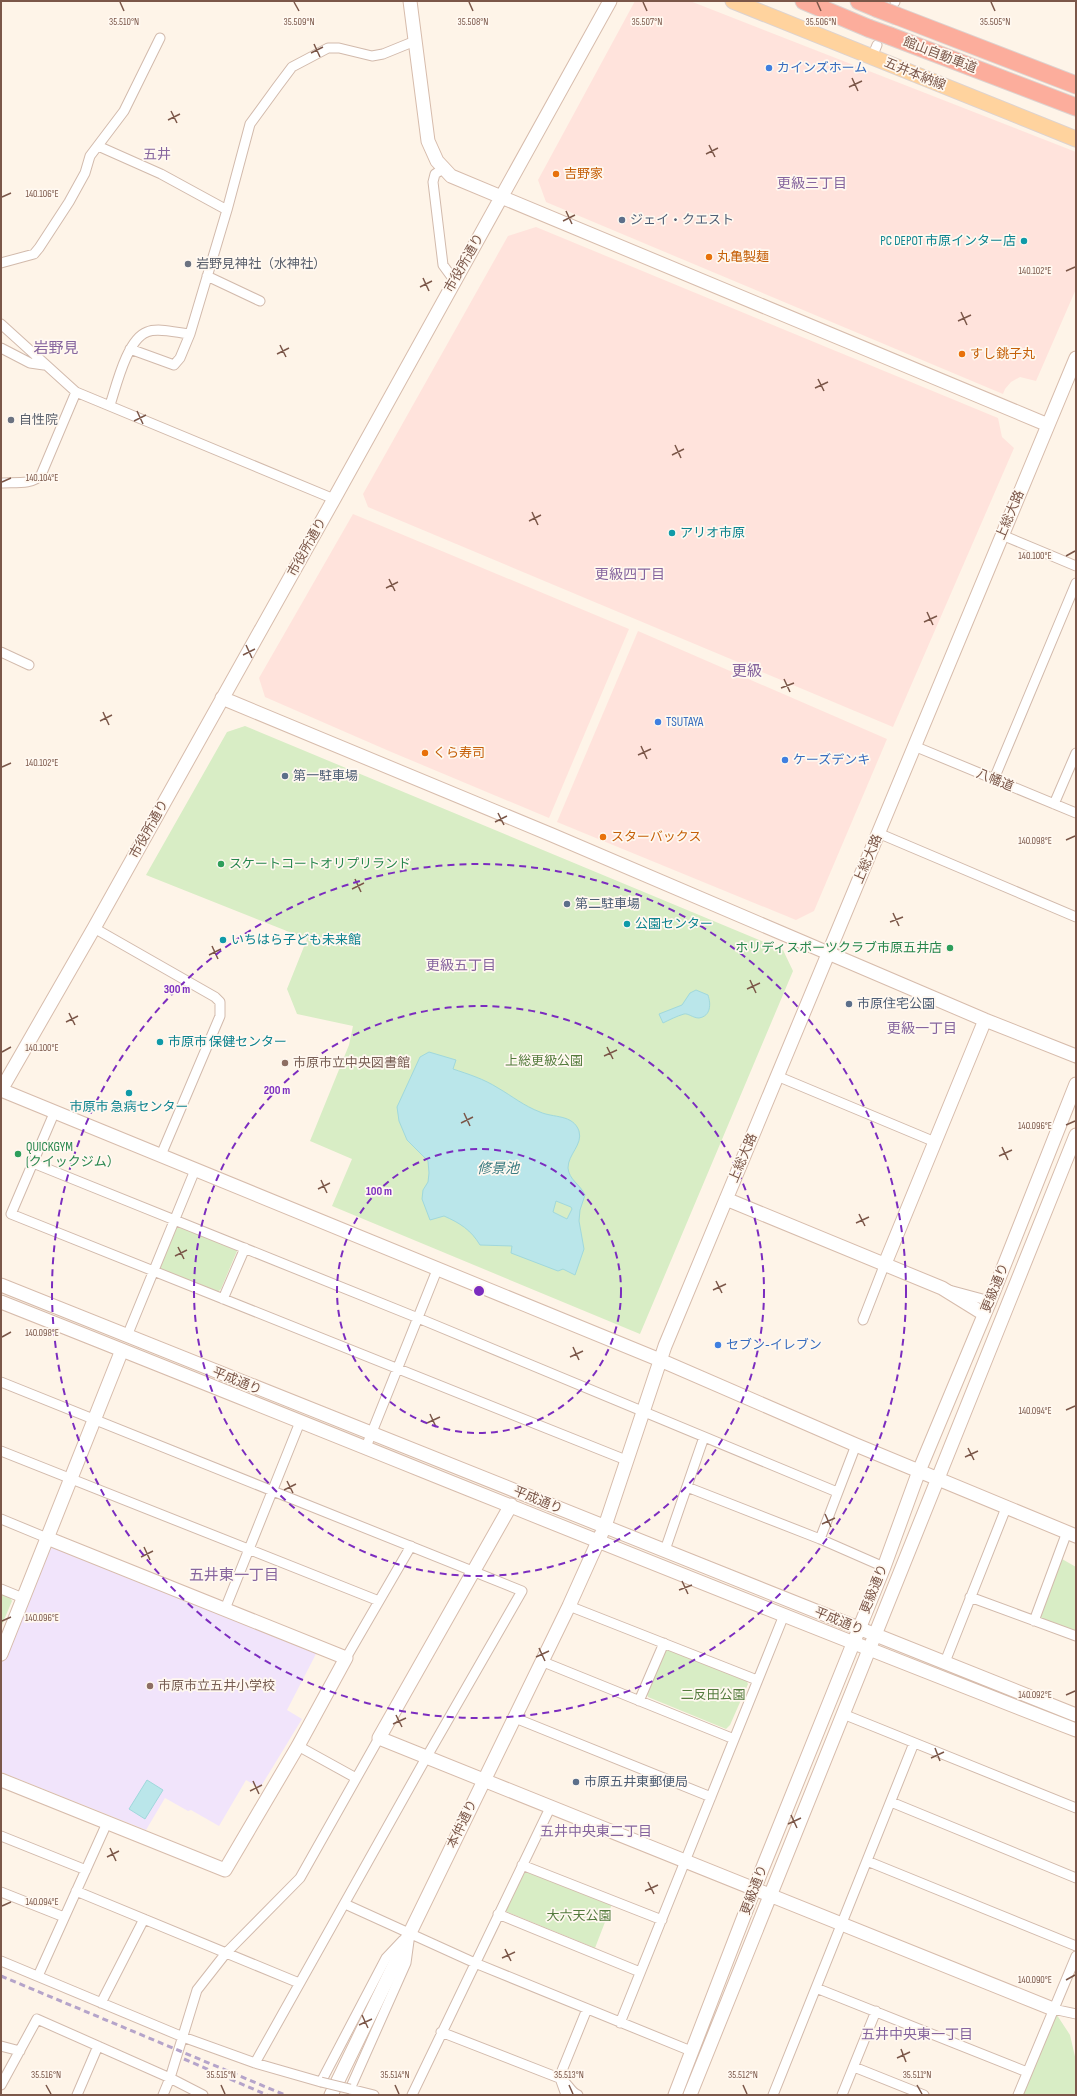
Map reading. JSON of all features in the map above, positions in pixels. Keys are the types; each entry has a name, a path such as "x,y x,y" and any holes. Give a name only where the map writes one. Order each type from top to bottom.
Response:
{"highway":[{"name":"館山自動車道","path":"804,1 868,28 880,46 1076,107"},
{"name":"館山自動車道","path":"859,1 876,8 896,6 1076,85"}],"main road":[{"name":"五井本納線","path":"733,1 880,46 1076,139"}],"street":[{"path":"410,1 428,141 431,152 443,169 451,176 1048,425"},
{"name":"市役所通り","path":"1,1090 94,928 334,499 454,280 502,197 610,1"},
{"path":"1,263 34,254 39,248 70,202 85,173 90,156 124,111 160,38"},
{"path":"130,349 174,365 180,358 190,334 227,210 250,124 292,67 328,48 340,48 372,56 383,54 415,41"},
{"path":"98,146 163,175 227,210"},
{"path":"443,169 435,174 433,182 443,265 454,280"},
{"path":"207,276 260,301"},
{"path":"1,324 44,365 76,392 334,499"},
{"path":"110,405 119,375 130,349 139,337 147,332 190,334"},
{"path":"1,348 30,363 44,365"},
{"name":"上総大路","path":"626,1460 660,1360 1076,358"},
{"path":"1,483 36,480 41,475 76,392"},
{"path":"1002,535 1076,566"},
{"path":"994,779 1076,583"},
{"path":"1,652 29,664"},
{"path":"222,698 829,952 985,1020 1076,1056"},
{"name":"八幡道","path":"914,746 1076,813"},
{"path":"1054,804 1076,753"},
{"path":"878,833 1076,917"},
{"path":"94,928 216,997 220,1002 220,1016 161,1155"},
{"path":"863,1320 985,1020"},
{"path":"777,1076 935,1142"},
{"name":"更級通り","path":"675,2095 754,1889 852,1643 884,1567 919,1471 990,1301 1076,1084"},
{"path":"1,1090 437,1270 660,1360 938,1480 1070,1532 1034,1621"},
{"path":"55,1111 11,1214 626,1460"},
{"name":"更級通り","path":"690,2095 1076,1135"},
{"path":"33,1163 175,1218 643,1410 837,1492"},
{"path":"127,1336 195,1170"},
{"path":"726,1199 884,1266 942,1288 990,1301"},
{"path":"223,1299 245,1248"},
{"path":"366,1447 437,1270"},
{"name":"平成通り","path":"1,1285 1076,1715"},
{"path":"942,1288 984,1314"},
{"name":"平成通り","path":"1,1302 511,1505 596,1547 784,1615 869,1650 1076,1730"},
{"path":"1,1654 122,1350"},
{"path":"1,1382 473,1570 522,1591 299,1983 256,2063"},
{"path":"225,1609 300,1422"},
{"path":"665,1550 704,1437"},
{"path":"820,1539 856,1445"},
{"path":"1,1451 379,1601"},
{"name":"本仲通り","path":"331,2095 569,1606 605,1526 626,1460"},
{"path":"687,1487 820,1539 884,1567"},
{"path":"163,2095 170,2078 197,1990 226,1953 300,1878 511,1505"},
{"path":"945,1662 1006,1508"},
{"path":"1,1520 346,1658"},
{"path":"1,1780 225,1870 298,1746 346,1658 411,1546"},
{"path":"1,1589 23,1598"},
{"path":"970,1597 1076,1636"},
{"path":"569,1606 757,1680"},
{"path":"620,2023 784,1615"},
{"path":"639,1701 664,1643"},
{"path":"541,1661 734,1739"},
{"path":"843,1714 1076,1808"},
{"path":"515,1718 711,1797"},
{"path":"379,1738 1053,2009 1076,2014"},
{"path":"772,2095 914,1743"},
{"path":"298,1746 356,1778"},
{"path":"890,1802 1076,1878"},
{"path":"412,2095 550,1808"},
{"path":"38,1976 107,1823"},
{"path":"1,1836 86,1870"},
{"path":"867,1861 1076,1946"},
{"path":"522,1865 662,1920"},
{"path":"76,1891 299,1983"},
{"path":"1,1892 64,1917"},
{"path":"345,1904 475,1963 691,2051"},
{"path":"498,1914 640,1972"},
{"path":"101,2003 144,1919"},
{"path":"322,2082 386,1958 409,1934"},
{"path":"350,2089 406,1964 409,1934"},
{"path":"1018,2095 1076,1956"},
{"path":"1,1961 183,2037 256,2063 374,2095"},
{"path":"816,1988 1027,2072"},
{"path":"559,2078 587,2009"},
{"path":"842,2095 876,2011"},
{"path":"1,2084 37,2019 170,2078 204,2095"},
{"path":"441,2032 559,2078 566,2082 574,2093 578,2095"},
{"path":"1,2046 20,2051"},
{"path":"77,2095 98,2046"},
{"path":"854,2067 924,2095"},
{"path":"559,2078 565,2089 566,2095"}],"shaded area":[{"path":"635,1 690,1 1076,152 1076,289 1036,381 1020,377 1011,382 1003,394 546,202 538,180"},
{"path":"536,227 998,418 1002,437 1014,448 893,727 368,507 363,494 508,236"},
{"path":"353,514 629,629 549,818 265,697 259,678"},
{"path":"638,631 887,739 814,911 796,920 557,822"},
{"name":"市原市立五井小学校","path":"54,1545 317,1652 287,1710 302,1719 260,1788 246,1780 219,1826 191,1810 188,1811 165,1798 146,1830 1,1772 1,1662 45,1550"}],"green space":[{"name":"上総更級公園","path":"245,726 783,950 793,971 640,1334 332,1206 352,1159 310,1141 349,1045 353,1026 297,1014 287,989 307,939 146,875 227,732"},
{"path":"181,1225 236,1248 237,1251 221,1289 217,1293 160,1271 159,1267 175,1228"},
{"path":"1062,1559 1076,1567 1076,1636 1034,1621"},
{"path":"1,1594 10,1597 12,1601 1,1627"},
{"name":"二反田公園","path":"668,1648 746,1679 748,1684 730,1725 726,1729 648,1697 646,1692 664,1650"},
{"name":"大六天公園","path":"524,1871 612,1904 595,1948 505,1911"},
{"path":"1053,2009 1070,2035 1076,2061 1076,2095 1018,2095"}],"water":[{"path":"696,990 708,995 710,1006 706,1015 699,1018 684,1014 663,1023 659,1014 682,1005 690,993"},
{"name":"修景池","path":"429,1052 456,1060 453,1069 487,1082 534,1110 545,1114 562,1117 572,1122 576,1126 580,1136 570,1158 568,1168 570,1176 585,1195 580,1210 579,1221 584,1249 575,1275 563,1269 558,1271 511,1253 512,1246 480,1245 473,1235 465,1228 444,1216 430,1220 422,1199 423,1190 428,1182 428,1161 407,1140 399,1121 397,1107 420,1057","holes":["556,1201 571,1207 572,1209 567,1219 553,1212"]},
{"path":"147,1780 163,1790 145,1819 129,1809"}],"railway":[{"path":"1,1976 285,2095"},
{"path":"184,2059 267,2095"}],"place":[{"name":"カインズホーム","path":"769,68"},
{"name":"吉野家","path":"556,174"},
{"name":"ジェイ・クエスト","path":"622,220"},
{"name":"PC DEPOT 市原インター店","path":"1024,241"},
{"name":"丸亀製麺","path":"709,257"},
{"name":"岩野見神社（水神社）","path":"188,264"},
{"name":"すし銚子丸","path":"962,354"},
{"name":"自性院","path":"11,420"},
{"name":"アリオ市原","path":"672,533"},
{"name":"TSUTAYA","path":"658,722"},
{"name":"くら寿司","path":"425,753"},
{"name":"ケーズデンキ","path":"785,760"},
{"name":"第一駐車場","path":"285,776"},
{"name":"スターバックス","path":"603,837"},
{"name":"スケートコートオリプリランド","path":"221,864"},
{"name":"第二駐車場","path":"567,904"},
{"name":"公園センター","path":"627,924"},
{"name":"いちはら子ども未来館","path":"223,940"},
{"name":"ホリディスポーツクラブ市原五井店","path":"950,948"},
{"name":"市原住宅公園","path":"849,1004"},
{"name":"市原市 保健センター","path":"160,1042"},
{"name":"市原市立中央図書館","path":"285,1063"},
{"name":"市原市 急病センター","path":"129,1093"},
{"name":"QUICKGYM (クイックジム）","path":"18,1154"},
{"name":"セブン-イレブン","path":"718,1345"},
{"name":"市原市立五井小学校","path":"150,1686"},
{"name":"市原五井東郵便局","path":"576,1782"}],"district":[{"name":"五井","path":"157,154"},
{"name":"更級三丁目","path":"812,183"},
{"name":"岩野見","path":"56,348"},
{"name":"更級四丁目","path":"630,574"},
{"name":"更級","path":"747,671"},
{"name":"更級五丁目","path":"461,965"},
{"name":"更級一丁目","path":"922,1028"},
{"name":"五井東一丁目","path":"234,1575"},
{"name":"五井中央東二丁目","path":"596,1831"},
{"name":"五井中央東一丁目","path":"917,2034"}]}
